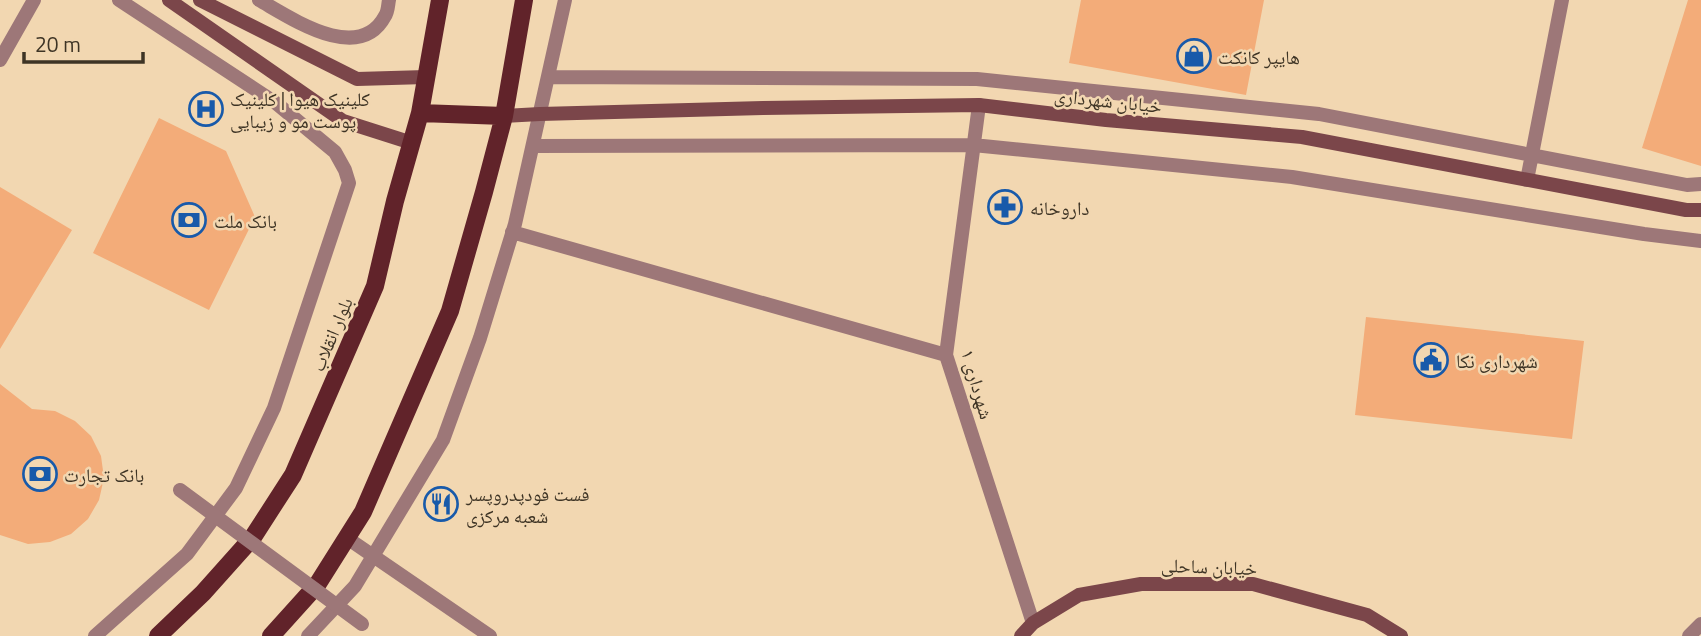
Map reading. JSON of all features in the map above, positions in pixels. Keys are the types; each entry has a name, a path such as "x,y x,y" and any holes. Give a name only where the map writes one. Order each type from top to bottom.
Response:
{"main road":[{"name":"بلوار انقلاب","path":"158,636 203,593 253,537 293,475 374,285 420,113 440,0"},
{"path":"271,636 317,585 363,512 450,311 504,116 524,0"},
{"path":"420,113 504,116"}],"street":[{"path":"0,60 34,0"},
{"path":"95,636 187,555 236,488 274,408 349,183 335,152 276,103 119,0"},
{"path":"169,0 342,121 412,143"},
{"path":"200,0 357,79 426,77"},
{"path":"259,0 303,25 335,37 354,39 372,31 386,15 389,0"},
{"path":"308,636 355,586 443,440 480,338 512,232 565,0"},
{"path":"1527,180 1562,0"},
{"path":"548,77 977,79 1319,114 1686,185 1701,184"},
{"name":"خیابان شهرداری","path":"504,116 763,108 979,106 1302,137 1701,210"},
{"name":"شهرداری ۱","path":"979,106 946,355 1033,623"},
{"path":"533,146 974,145 1292,177 1701,241"},
{"path":"512,232 946,355"},
{"path":"180,490 362,624"},
{"path":"348,538 490,636"},
{"name":"خیابان ساحلی","path":"1021,636 1033,623 1079,594 1140,584 1253,584 1367,615 1401,636"},
{"path":"1689,636 1701,624"}],"building":[{"path":"1081,0 1264,0 1246,95 1069,63"},
{"path":"1688,0 1701,0 1701,166 1642,148"},
{"path":"159,118 226,151 255,217 209,310 93,253"},
{"path":"0,187 72,230 0,349"},
{"path":"1366,317 1584,341 1572,439 1355,415"},
{"path":"0,384 32,409 55,411 75,421 91,436 101,456 104,478 99,500 88,519 71,534 50,542 28,544 0,535"}],"place":[{"name":"هایپر کانکت","path":"1194,56"},
{"name":"کلینیک هیوا | کلینیک پوست مو و زیبایی","path":"206,109"},
{"name":"داروخانه","path":"1005,207"},
{"name":"بانک ملت","path":"189,220"},
{"name":"شهرداری نکا","path":"1431,360"},
{"name":"بانک تجارت","path":"40,474"},
{"name":"فست فودپدروپسر شعبه مرکزی","path":"441,504"}]}
